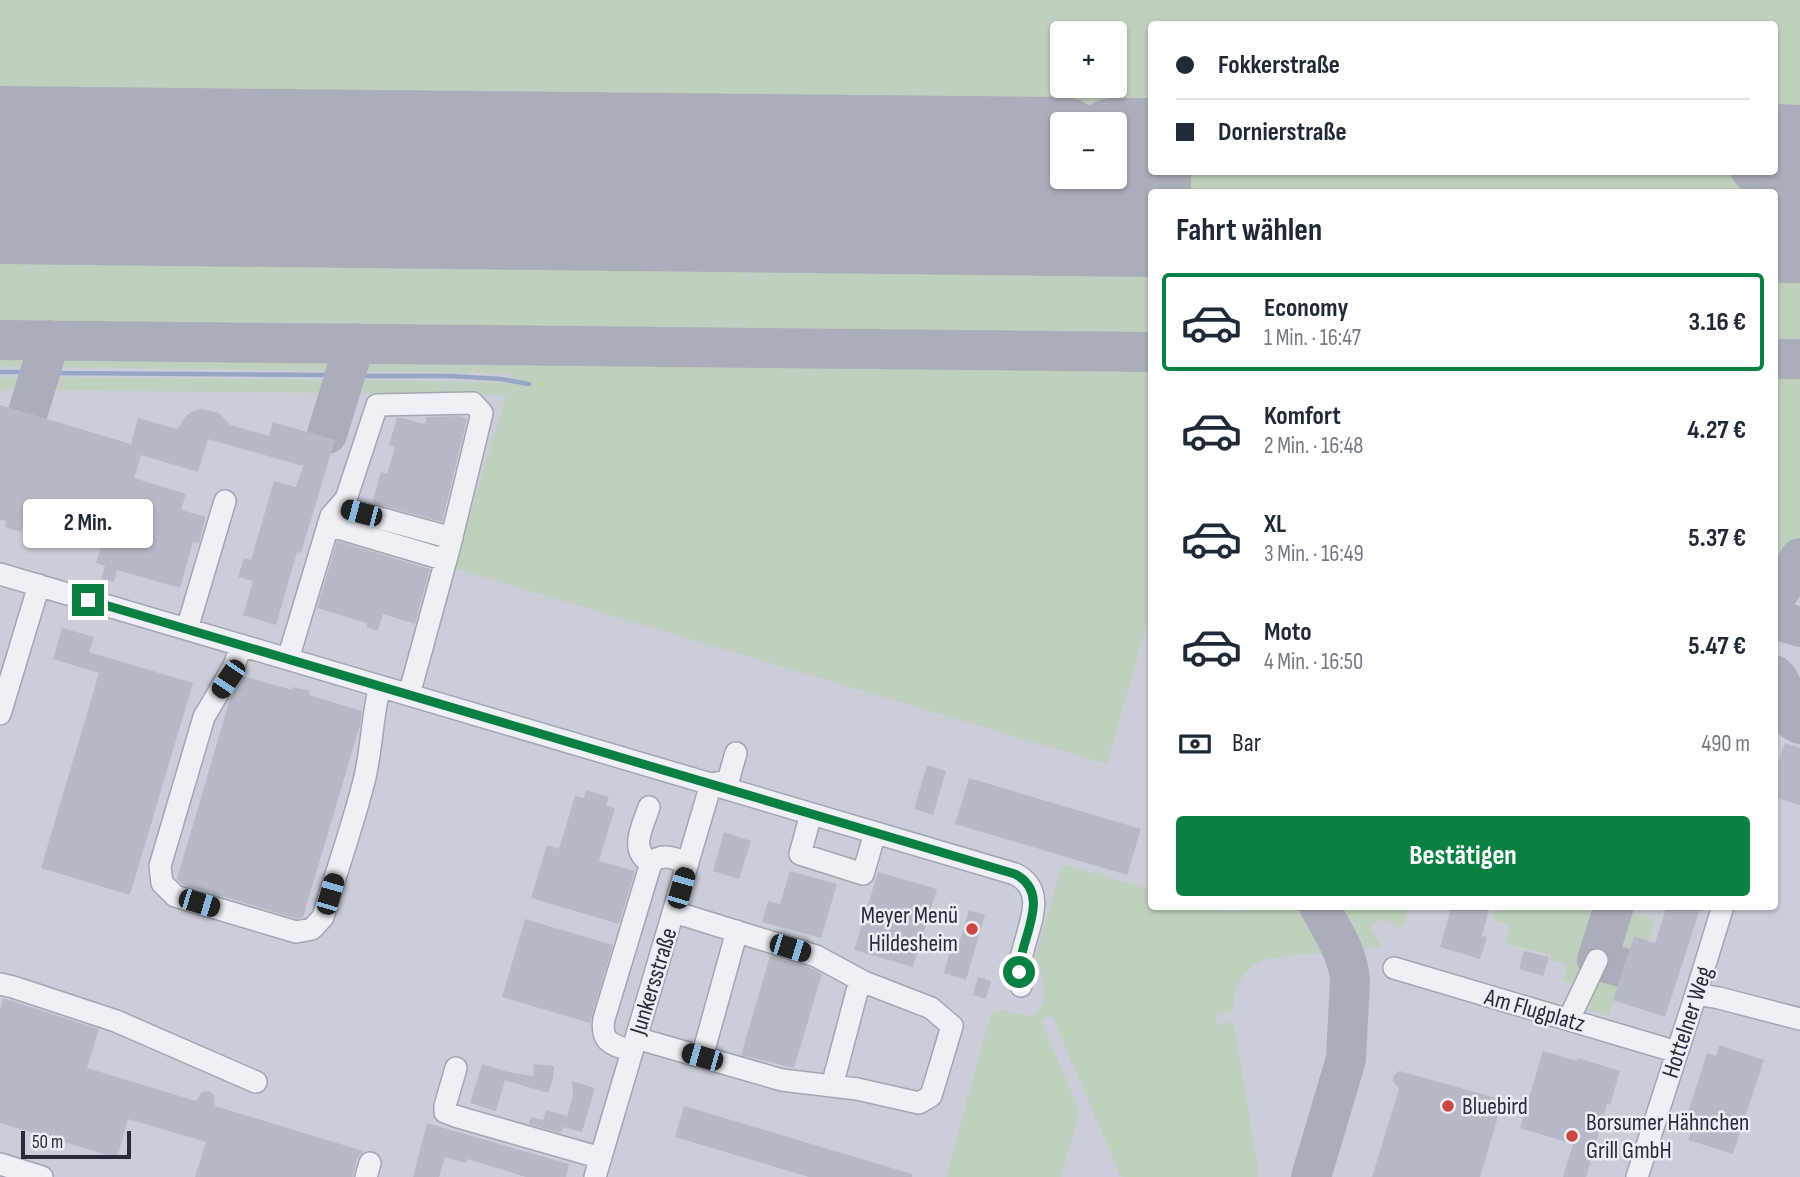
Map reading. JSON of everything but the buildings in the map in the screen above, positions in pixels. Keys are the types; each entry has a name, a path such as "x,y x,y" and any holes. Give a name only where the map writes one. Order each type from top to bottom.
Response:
{"street":[{"path":"288,659 333,516 346,499 377,405 473,403 482,413 452,538 409,695"},
{"path":"187,629 225,501"},
{"path":"333,516 452,538"},
{"path":"333,516 446,560"},
{"path":"0,574 1015,874 1028,884 1035,904 1019,964 1021,986"},
{"path":"0,714 39,585"},
{"path":"241,645 234,666 204,717 160,866 162,883 175,896 296,932 312,929 323,917 364,779 380,686"},
{"path":"711,784 728,780 736,752"},
{"name":"Junkersstraße","path":"598,1168 711,784"},
{"path":"649,807 638,851 651,863"},
{"path":"811,814 800,854 863,874 875,833"},
{"path":"674,912 816,956 860,980 931,1008 952,1026 931,1096 919,1103 857,1089 782,1080 702,1057 634,1045 614,1046 608,1042 603,1026 651,863 663,856 688,863"},
{"name":"Hottelner Weg","path":"1637,1177 1722,910"},
{"path":"702,1057 737,931"},
{"path":"1569,1019 1597,960"},
{"name":"Am Flugplatz","path":"1394,968 1677,1052"},
{"path":"832,1086 860,980"},
{"path":"0,984 116,1021 256,1082"},
{"path":"1696,994 1800,1019"},
{"path":"456,1068 444,1106 445,1112 598,1168"},
{"path":"0,1164 42,1177"}],"shaded area":[{"path":"0,0 1800,0 1800,1177 0,1177"}],"green space":[{"path":"0,0 1800,0 1800,208 1778,208 1778,189 1148,189 1148,201 0,189"},
{"path":"0,240 1148,253 1148,341 0,328"},
{"path":"1778,260 1800,260 1800,348 1778,347"},
{"path":"0,351 37,351 32,367 0,367"},
{"path":"56,351 342,355 338,371 51,367"},
{"path":"360,355 1143,363 1148,368 1148,621 1107,764 454,568 506,395 349,393 353,380 509,383 512,373 356,371"},
{"path":"1778,369 1800,369 1800,538 1778,566"},
{"path":"0,377 28,377 24,389 0,389"},
{"path":"48,377 335,380 331,393 45,390"},
{"path":"1062,864 1148,889 1148,910 1310,910 1333,952 1261,961 1248,970 1240,982 1234,996 1233,1011 1215,1014 1217,1025 1234,1022 1257,1162 1257,1177 1121,1177 1052,1016 1041,1020 1080,1112 1061,1177 946,1177 991,1013 1005,1010 1035,1016 1043,1003 1043,980 1035,958"},
{"path":"1332,910 1408,910 1403,927 1379,920 1370,926 1381,946 1357,950 1353,948"},
{"path":"1495,910 1608,910 1591,963 1579,986 1563,981 1567,965 1550,960 1551,955 1505,943 1510,925 1492,920"},
{"path":"1620,910 1655,920 1649,941 1626,963 1609,958 1606,952"},
{"path":"1605,968 1615,971 1621,977 1609,1016 1581,1008 1599,971"}],"waterway":[{"path":"0,372 31,372"},
{"path":"50,373 336,375"},
{"path":"354,376 451,376 501,379 529,384"}],"taxiway":[{"path":"1171,175 1171,189"},
{"path":"0,340 1148,352"},
{"path":"28,412 50,340"},
{"path":"327,434 355,343"},
{"path":"1778,359 1800,359"},
{"path":"1778,594 1800,558"},
{"path":"1778,620 1800,627"},
{"path":"1778,681 1787,714 1800,724"},
{"path":"1311,1177 1346,1059 1350,980 1343,951 1321,910"},
{"path":"1613,910 1597,960 1624,968"}],"runway":[{"path":"0,135 1050,146"},
{"path":"1127,147 1148,147"},
{"path":"1778,153 1800,154"},
{"path":"0,215 1148,228"},
{"path":"1778,234 1800,234"}],"place":[{"name":"Meyer Menü Hildesheim","path":"972,929"},
{"name":"Bluebird","path":"1448,1106"},
{"name":"Borsumer Hähnchen Grill GmbH","path":"1572,1136"}],"route":[{"path":"88,600 1015,874 1028,884 1035,904 1019,972"}]}
